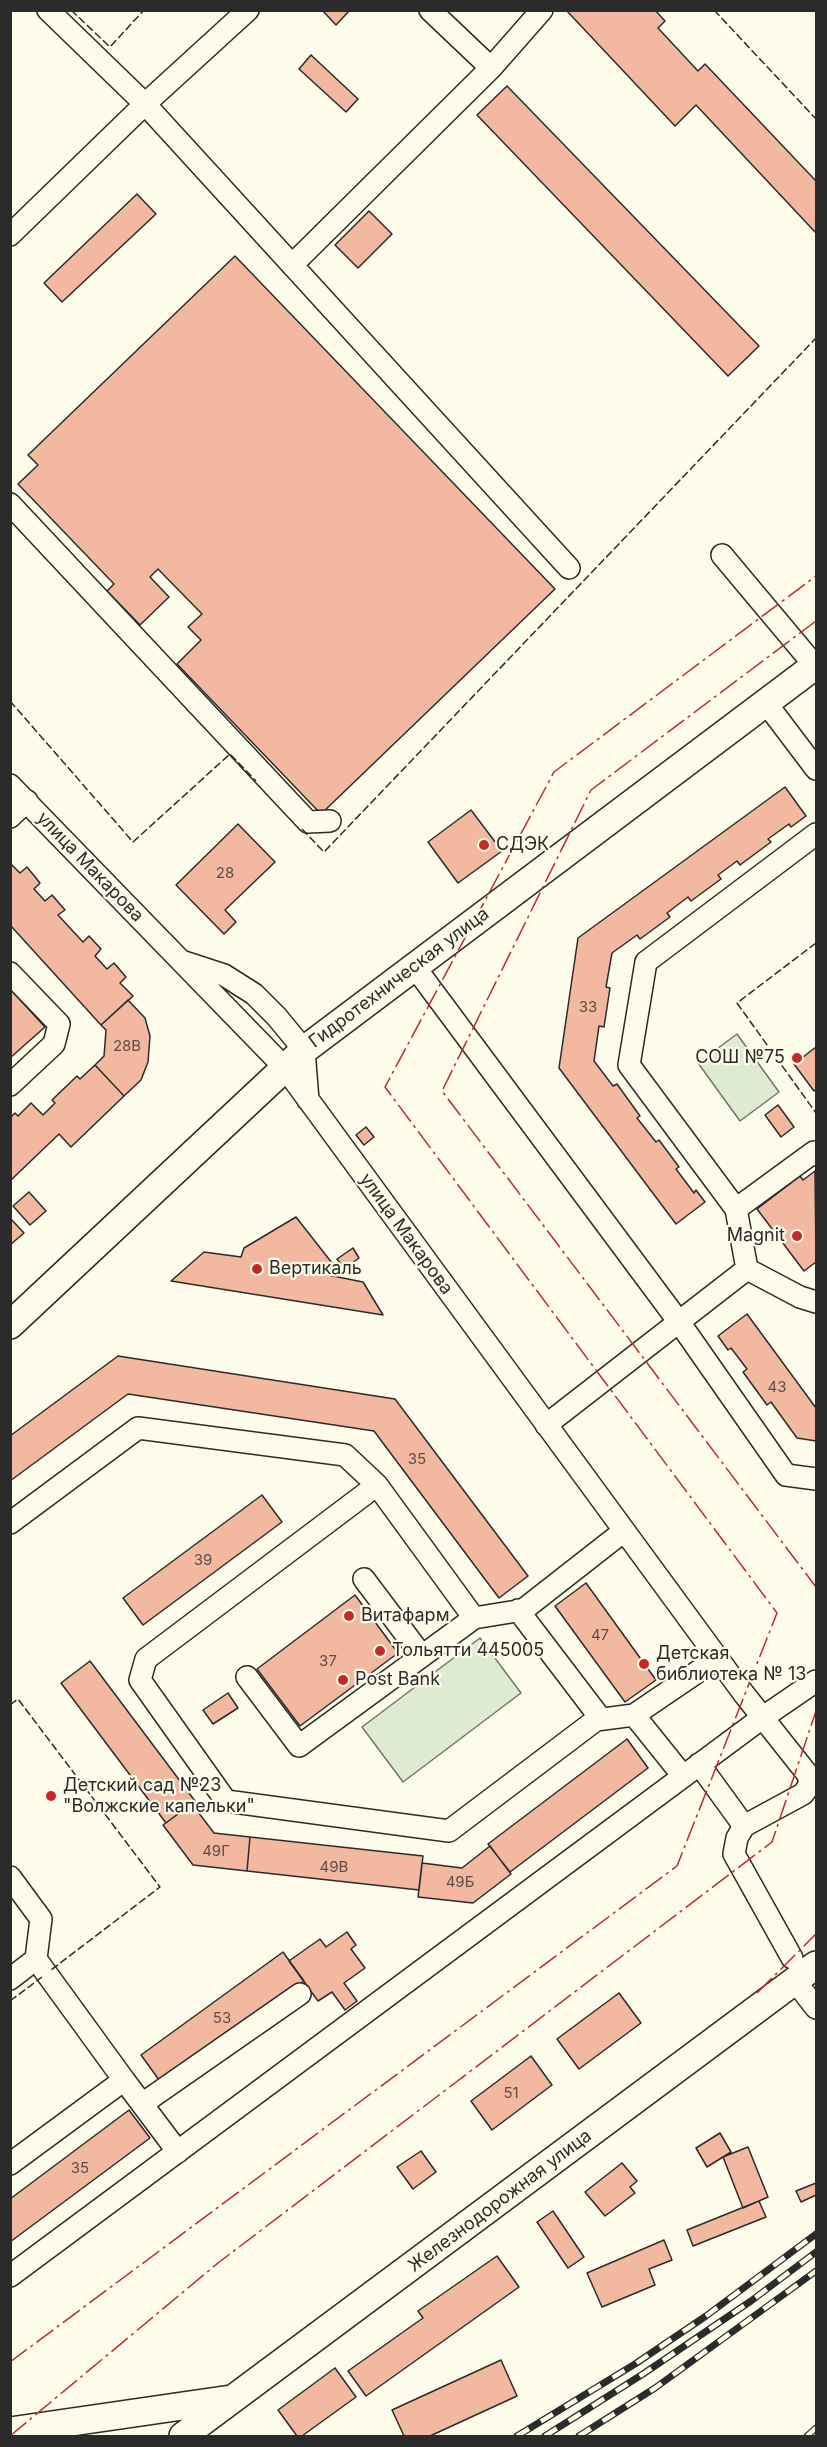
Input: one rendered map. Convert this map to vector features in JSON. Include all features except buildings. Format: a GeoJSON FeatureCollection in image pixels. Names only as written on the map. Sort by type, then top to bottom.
{"type":"FeatureCollection","features":[{"type":"Feature","properties":{"kind":"main road","name":"Гидротехническая улица"},"geometry":{"type":"LineString","coordinates":[[13,1317],[295,1059],[414,966],[816,666]]}},
{"type":"Feature","properties":{"kind":"main road","name":"Железнодорожная улица"},"geometry":{"type":"LineString","coordinates":[[183,2436],[235,2399],[801,1968]]}},
{"type":"Feature","properties":{"kind":"main road"},"geometry":{"type":"LineString","coordinates":[[10,2431],[235,2399]]}},
{"type":"Feature","properties":{"kind":"street"},"geometry":{"type":"LineString","coordinates":[[48,10],[145,104],[569,568]]}},
{"type":"Feature","properties":{"kind":"street"},"geometry":{"type":"LineString","coordinates":[[10,235],[145,104],[248,10]]}},
{"type":"Feature","properties":{"kind":"street"},"geometry":{"type":"LineString","coordinates":[[430,10],[491,68]]}},
{"type":"Feature","properties":{"kind":"street"},"geometry":{"type":"LineString","coordinates":[[292,265],[491,68],[542,10]]}},
{"type":"Feature","properties":{"kind":"street"},"geometry":{"type":"LineString","coordinates":[[10,504],[308,822],[330,821]]}},
{"type":"Feature","properties":{"kind":"street"},"geometry":{"type":"LineString","coordinates":[[722,555],[816,666]]}},
{"type":"Feature","properties":{"kind":"street"},"geometry":{"type":"LineString","coordinates":[[766,702],[816,770]]}},
{"type":"Feature","properties":{"kind":"street","name":"улица Макарова"},"geometry":{"type":"LineString","coordinates":[[10,785],[181,960],[295,1059],[308,1100],[762,1718],[809,1776],[809,1786],[802,1794],[744,1826]]}},
{"type":"Feature","properties":{"kind":"street"},"geometry":{"type":"LineString","coordinates":[[10,817],[27,801]]}},
{"type":"Feature","properties":{"kind":"street"},"geometry":{"type":"LineString","coordinates":[[747,1269],[736,1209],[629,1065],[646,962],[816,834]]}},
{"type":"Feature","properties":{"kind":"street"},"geometry":{"type":"LineString","coordinates":[[181,960],[224,975],[254,994],[295,1059]]}},
{"type":"Feature","properties":{"kind":"street"},"geometry":{"type":"LineString","coordinates":[[414,966],[679,1322],[786,1475],[816,1479]]}},
{"type":"Feature","properties":{"kind":"street"},"geometry":{"type":"LineString","coordinates":[[10,973],[59,1024],[54,1044],[10,1085]]}},
{"type":"Feature","properties":{"kind":"street"},"geometry":{"type":"LineString","coordinates":[[736,1209],[814,1152],[816,1155]]}},
{"type":"Feature","properties":{"kind":"street"},"geometry":{"type":"LineString","coordinates":[[546,1425],[747,1269]]}},
{"type":"Feature","properties":{"kind":"street"},"geometry":{"type":"LineString","coordinates":[[747,1269],[811,1294]]}},
{"type":"Feature","properties":{"kind":"street"},"geometry":{"type":"LineString","coordinates":[[10,1523],[138,1428],[345,1455],[377,1485],[474,1618]]}},
{"type":"Feature","properties":{"kind":"street"},"geometry":{"type":"LineString","coordinates":[[377,1485],[146,1659],[140,1680],[226,1801],[449,1831],[596,1719],[634,1715],[718,1658]]}},
{"type":"Feature","properties":{"kind":"street"},"geometry":{"type":"LineString","coordinates":[[247,1677],[299,1746],[474,1618],[522,1610],[624,1531]]}},
{"type":"Feature","properties":{"kind":"street"},"geometry":{"type":"LineString","coordinates":[[364,1579],[422,1656]]}},
{"type":"Feature","properties":{"kind":"street"},"geometry":{"type":"LineString","coordinates":[[518,1610],[601,1719]]}},
{"type":"Feature","properties":{"kind":"street"},"geometry":{"type":"LineString","coordinates":[[10,2276],[691,1770],[816,1681]]}},
{"type":"Feature","properties":{"kind":"street"},"geometry":{"type":"LineString","coordinates":[[634,1715],[744,1826],[737,1838],[734,1854],[801,1968],[816,2008]]}},
{"type":"Feature","properties":{"kind":"street"},"geometry":{"type":"LineString","coordinates":[[10,1877],[41,1919],[36,1959],[178,2152]]}},
{"type":"Feature","properties":{"kind":"street"},"geometry":{"type":"LineString","coordinates":[[10,1979],[36,1959]]}},
{"type":"Feature","properties":{"kind":"street"},"geometry":{"type":"LineString","coordinates":[[142,2103],[300,1994]]}},
{"type":"Feature","properties":{"kind":"street"},"geometry":{"type":"LineString","coordinates":[[10,2164],[124,2080]]}},
{"type":"Feature","properties":{"kind":"green space"},"geometry":{"type":"Polygon","coordinates":[[[737,1034],[779,1092],[740,1121],[698,1063],[737,1034]]]}},
{"type":"Feature","properties":{"kind":"green space"},"geometry":{"type":"Polygon","coordinates":[[[480,1638],[521,1693],[403,1782],[362,1727],[480,1638]]]}},
{"type":"Feature","properties":{"kind":"railway"},"geometry":{"type":"LineString","coordinates":[[517,2436],[635,2364],[706,2316],[816,2234]]}},
{"type":"Feature","properties":{"kind":"railway"},"geometry":{"type":"LineString","coordinates":[[545,2436],[643,2374],[751,2301],[816,2252]]}},
{"type":"Feature","properties":{"kind":"railway"},"geometry":{"type":"LineString","coordinates":[[579,2436],[655,2388],[816,2271]]}},
{"type":"Feature","properties":{"kind":"railway"},"geometry":{"type":"LineString","coordinates":[[807,2436],[816,2428]]}},
{"type":"Feature","properties":{"kind":"fence"},"geometry":{"type":"LineString","coordinates":[[71,10],[110,47],[144,10]]}},
{"type":"Feature","properties":{"kind":"fence"},"geometry":{"type":"LineString","coordinates":[[714,10],[816,119]]}},
{"type":"Feature","properties":{"kind":"fence"},"geometry":{"type":"LineString","coordinates":[[302,829],[324,852],[816,338]]}},
{"type":"Feature","properties":{"kind":"fence"},"geometry":{"type":"LineString","coordinates":[[10,701],[133,842],[230,754],[256,781]]}},
{"type":"Feature","properties":{"kind":"fence"},"geometry":{"type":"LineString","coordinates":[[816,943],[737,1003],[816,1113]]}},
{"type":"Feature","properties":{"kind":"fence"},"geometry":{"type":"LineString","coordinates":[[10,1705],[18,1699],[160,1887],[51,1970]]}},
{"type":"Feature","properties":{"kind":"fence"},"geometry":{"type":"LineString","coordinates":[[10,2001],[42,1977]]}},
{"type":"Feature","properties":{"kind":"power"},"geometry":{"type":"LineString","coordinates":[[10,2362],[677,1866],[777,1613],[385,1087],[554,772],[816,576]]}},
{"type":"Feature","properties":{"kind":"power"},"geometry":{"type":"LineString","coordinates":[[816,621],[591,790],[442,1091],[816,1587]]}},
{"type":"Feature","properties":{"kind":"power"},"geometry":{"type":"LineString","coordinates":[[10,2436],[218,2263],[772,1842],[816,1711]]}},
{"type":"Feature","properties":{"kind":"power"},"geometry":{"type":"LineString","coordinates":[[757,1993],[816,1934]]}},
{"type":"Feature","properties":{"kind":"place","name":"СДЭК"},"geometry":{"type":"Point","coordinates":[484,845]}},
{"type":"Feature","properties":{"kind":"place","name":"СОШ №75"},"geometry":{"type":"Point","coordinates":[797,1058]}},
{"type":"Feature","properties":{"kind":"place","name":"Magnit"},"geometry":{"type":"Point","coordinates":[797,1236]}},
{"type":"Feature","properties":{"kind":"place","name":"Вертикаль"},"geometry":{"type":"Point","coordinates":[257,1269]}},
{"type":"Feature","properties":{"kind":"place","name":"Витафарм"},"geometry":{"type":"Point","coordinates":[349,1616]}},
{"type":"Feature","properties":{"kind":"place","name":"Тольятти 445005"},"geometry":{"type":"Point","coordinates":[380,1651]}},
{"type":"Feature","properties":{"kind":"place","name":"Детская библиотека № 13"},"geometry":{"type":"Point","coordinates":[644,1664]}},
{"type":"Feature","properties":{"kind":"place","name":"Post Bank"},"geometry":{"type":"Point","coordinates":[343,1680]}},
{"type":"Feature","properties":{"kind":"place","name":"Детский сад №23 \"Волжские капельки\""},"geometry":{"type":"Point","coordinates":[51,1796]}}]}
